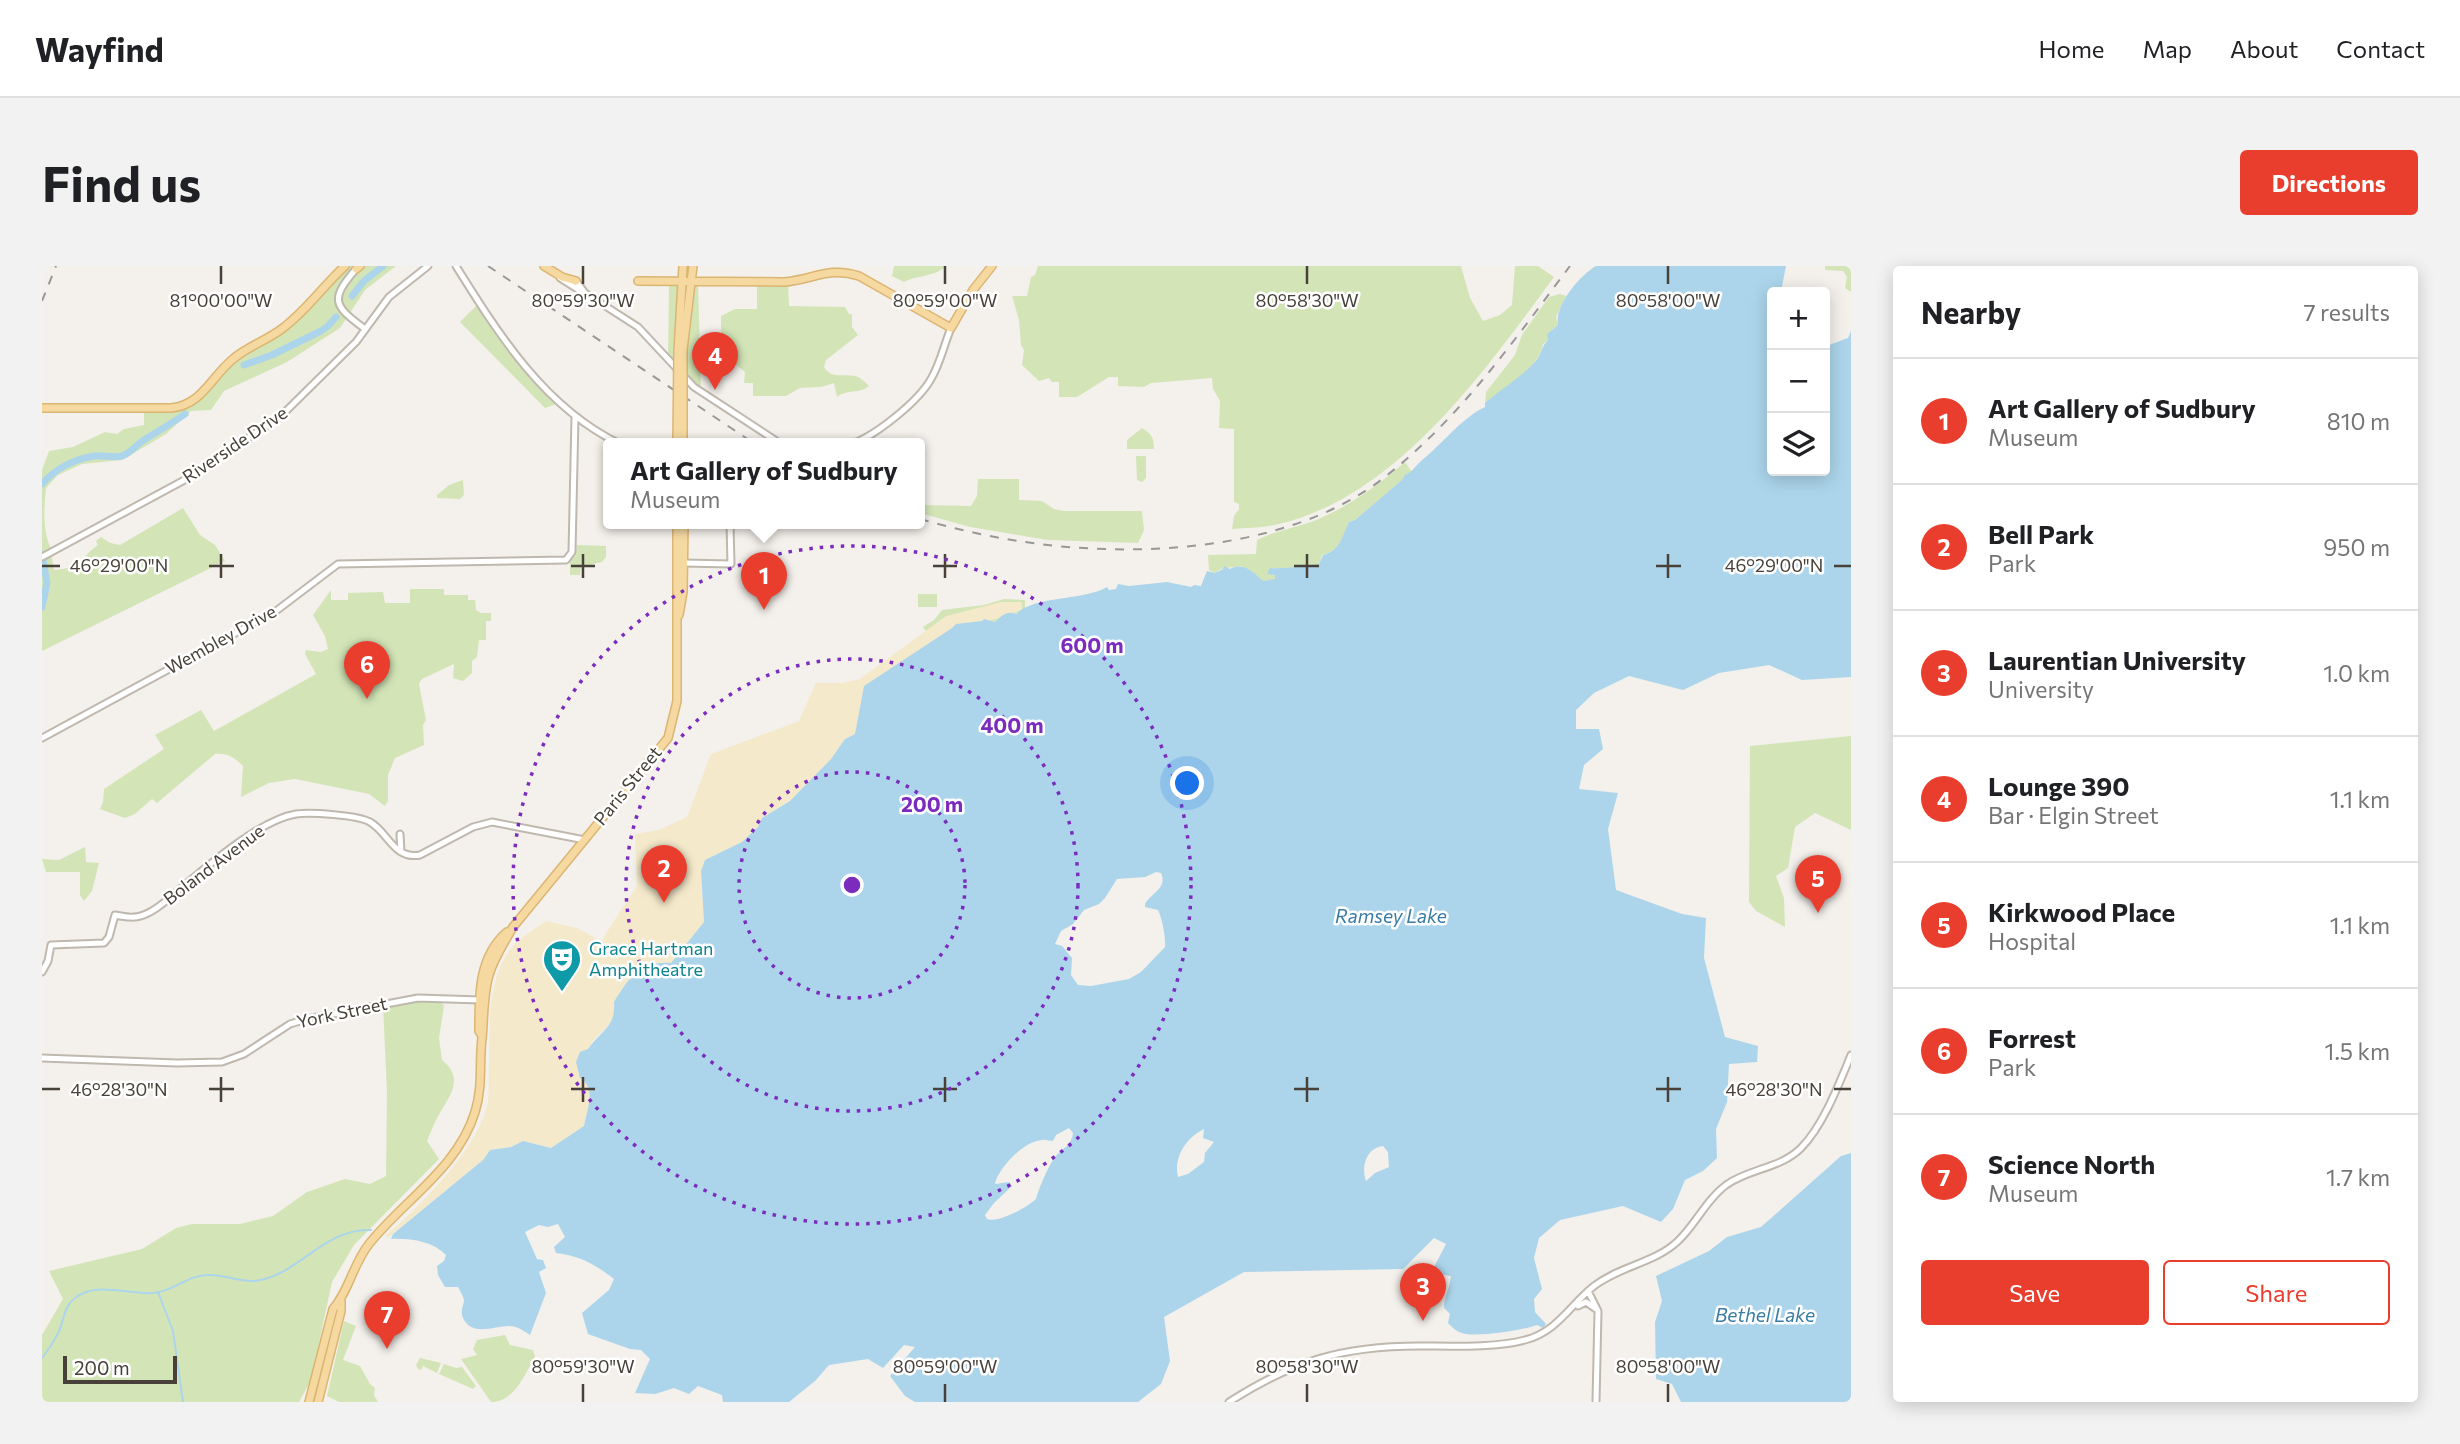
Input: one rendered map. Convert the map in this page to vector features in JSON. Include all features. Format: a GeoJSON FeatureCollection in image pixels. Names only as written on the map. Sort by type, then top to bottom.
{"type":"FeatureCollection","features":[{"type":"Feature","properties":{"kind":"main road"},"geometry":{"type":"LineString","coordinates":[[42,408],[171,408],[185,405],[198,398],[238,355],[294,319],[345,266]]}},
{"type":"Feature","properties":{"kind":"main road"},"geometry":{"type":"LineString","coordinates":[[544,266],[556,274],[576,281]]}},
{"type":"Feature","properties":{"kind":"main road"},"geometry":{"type":"LineString","coordinates":[[677,438],[684,266]]}},
{"type":"Feature","properties":{"kind":"main road"},"geometry":{"type":"LineString","coordinates":[[683,438],[681,350],[693,266]]}},
{"type":"Feature","properties":{"kind":"main road"},"geometry":{"type":"LineString","coordinates":[[638,281],[784,282],[832,271],[846,272],[859,276],[951,328],[973,290],[992,266]]}},
{"type":"Feature","properties":{"kind":"main road"},"geometry":{"type":"LineString","coordinates":[[938,321],[950,321],[962,312]]}},
{"type":"Feature","properties":{"kind":"main road","name":"Paris Street"},"geometry":{"type":"LineString","coordinates":[[333,1309],[341,1301],[367,1246],[434,1177],[469,1129],[479,1098],[482,976],[490,953],[668,738],[677,701],[678,619],[683,592],[677,529]]}},
{"type":"Feature","properties":{"kind":"main road","name":"Paris Street"},"geometry":{"type":"LineString","coordinates":[[680,563],[683,529]]}},
{"type":"Feature","properties":{"kind":"main road","name":"Paris Street"},"geometry":{"type":"LineString","coordinates":[[318,1402],[341,1311],[341,1301]]}},
{"type":"Feature","properties":{"kind":"main road"},"geometry":{"type":"LineString","coordinates":[[309,1402],[333,1309]]}},
{"type":"Feature","properties":{"kind":"main road"},"geometry":{"type":"LineString","coordinates":[[318,1402],[316,1394],[333,1309]]}},
{"type":"Feature","properties":{"kind":"street","name":"Riverside Drive"},"geometry":{"type":"LineString","coordinates":[[42,557],[190,477],[281,416],[356,342],[389,297],[428,266]]}},
{"type":"Feature","properties":{"kind":"street"},"geometry":{"type":"LineString","coordinates":[[456,266],[531,374],[575,417],[610,438]]}},
{"type":"Feature","properties":{"kind":"street"},"geometry":{"type":"LineString","coordinates":[[358,267],[340,289],[339,302],[346,315],[365,329]]}},
{"type":"Feature","properties":{"kind":"street"},"geometry":{"type":"LineString","coordinates":[[556,274],[572,288],[585,293],[638,327],[694,387],[772,438]]}},
{"type":"Feature","properties":{"kind":"street"},"geometry":{"type":"LineString","coordinates":[[576,281],[585,293]]}},
{"type":"Feature","properties":{"kind":"street"},"geometry":{"type":"LineString","coordinates":[[862,438],[912,401],[930,381],[951,328]]}},
{"type":"Feature","properties":{"kind":"street","name":"Wembley Drive"},"geometry":{"type":"LineString","coordinates":[[42,738],[276,611],[338,564],[382,561],[560,562],[569,558],[572,552],[575,417]]}},
{"type":"Feature","properties":{"kind":"street"},"geometry":{"type":"LineString","coordinates":[[680,563],[731,564],[730,529]]}},
{"type":"Feature","properties":{"kind":"street","name":"Boland Avenue"},"geometry":{"type":"LineString","coordinates":[[42,972],[48,961],[51,945],[104,943],[109,937],[115,915],[133,917],[151,912],[212,863],[259,830],[290,815],[319,813],[369,821],[401,852]]}},
{"type":"Feature","properties":{"kind":"street"},"geometry":{"type":"LineString","coordinates":[[400,834],[401,852],[411,857],[420,855],[472,827],[492,822],[585,840]]}},
{"type":"Feature","properties":{"kind":"street","name":"York Street"},"geometry":{"type":"LineString","coordinates":[[42,1058],[222,1062],[244,1054],[290,1024],[307,1019],[411,999],[482,1000]]}},
{"type":"Feature","properties":{"kind":"street"},"geometry":{"type":"LineString","coordinates":[[1229,1402],[1281,1371],[1328,1355],[1388,1348],[1516,1342],[1551,1329],[1588,1291],[1619,1271],[1672,1246],[1709,1201],[1729,1183],[1792,1157],[1815,1132],[1851,1055]]}},
{"type":"Feature","properties":{"kind":"street"},"geometry":{"type":"LineString","coordinates":[[1588,1291],[1598,1310],[1596,1402]]}},
{"type":"Feature","properties":{"kind":"street"},"geometry":{"type":"LineString","coordinates":[[1572,1308],[1586,1302],[1598,1310]]}},
{"type":"Feature","properties":{"kind":"green space"},"geometry":{"type":"Polygon","coordinates":[[[344,266],[396,266],[365,290],[340,328],[287,362],[224,391],[211,410],[191,411],[166,434],[122,460],[82,464],[58,475],[46,488],[45,528],[54,570],[76,565],[98,545],[96,541],[101,537],[120,545],[183,508],[200,535],[215,545],[225,561],[42,651],[42,470],[49,451],[73,447],[105,432],[117,434],[124,429],[144,425],[144,408],[185,405],[224,367],[276,332],[344,266]]]}},
{"type":"Feature","properties":{"kind":"green space"},"geometry":{"type":"Polygon","coordinates":[[[894,266],[946,266],[937,272],[904,282],[892,276],[894,266]]]}},
{"type":"Feature","properties":{"kind":"green space"},"geometry":{"type":"Polygon","coordinates":[[[1038,266],[1461,266],[1470,298],[1483,321],[1500,315],[1512,305],[1515,266],[1538,266],[1554,277],[1499,350],[1436,424],[1400,458],[1363,487],[1322,509],[1279,524],[1232,529],[1234,516],[1239,509],[1239,504],[1234,502],[1234,429],[1219,428],[1220,401],[1213,389],[1212,378],[1151,383],[1144,387],[1118,386],[1118,377],[1109,377],[1077,397],[1059,397],[1059,382],[1052,382],[1049,378],[1039,381],[1022,365],[1024,350],[1012,296],[1027,296],[1031,277],[1035,275],[1038,266]]]}},
{"type":"Feature","properties":{"kind":"green space"},"geometry":{"type":"Polygon","coordinates":[[[1825,266],[1851,266],[1851,292],[1845,288],[1847,277],[1843,271],[1825,270],[1825,266]]]}},
{"type":"Feature","properties":{"kind":"green space"},"geometry":{"type":"Polygon","coordinates":[[[788,281],[789,306],[845,307],[849,314],[852,314],[852,327],[858,335],[826,360],[824,367],[834,375],[857,377],[869,386],[837,397],[834,383],[800,388],[786,396],[753,396],[753,383],[744,383],[745,372],[735,364],[735,347],[721,346],[721,316],[735,309],[757,309],[757,282],[788,281]]]}},
{"type":"Feature","properties":{"kind":"green space"},"geometry":{"type":"Polygon","coordinates":[[[669,282],[681,282],[675,367],[668,360],[669,282]]]}},
{"type":"Feature","properties":{"kind":"green space"},"geometry":{"type":"Polygon","coordinates":[[[694,282],[698,282],[701,390],[686,376],[686,347],[694,282]]]}},
{"type":"Feature","properties":{"kind":"green space"},"geometry":{"type":"Polygon","coordinates":[[[1560,294],[1566,296],[1556,317],[1558,325],[1547,334],[1549,339],[1543,344],[1534,363],[1485,407],[1486,392],[1515,355],[1522,335],[1549,297],[1560,294]]]}},
{"type":"Feature","properties":{"kind":"green space"},"geometry":{"type":"Polygon","coordinates":[[[480,302],[522,362],[559,403],[545,408],[460,322],[480,302]]]}},
{"type":"Feature","properties":{"kind":"green space"},"geometry":{"type":"Polygon","coordinates":[[[1142,428],[1152,437],[1154,449],[1127,449],[1127,440],[1142,428]]]}},
{"type":"Feature","properties":{"kind":"green space"},"geometry":{"type":"Polygon","coordinates":[[[1136,456],[1146,456],[1146,478],[1142,482],[1137,480],[1136,456]]]}},
{"type":"Feature","properties":{"kind":"green space"},"geometry":{"type":"Polygon","coordinates":[[[1405,462],[1412,472],[1355,520],[1349,522],[1340,542],[1333,550],[1322,555],[1319,564],[1292,569],[1270,568],[1275,580],[1262,581],[1241,566],[1224,568],[1215,573],[1209,570],[1208,555],[1256,554],[1257,540],[1314,521],[1339,509],[1373,488],[1405,462]]]}},
{"type":"Feature","properties":{"kind":"green space"},"geometry":{"type":"Polygon","coordinates":[[[978,479],[1019,479],[1019,500],[1042,501],[1054,509],[1064,511],[1142,511],[1144,530],[1138,543],[1048,540],[970,527],[925,514],[925,505],[971,506],[977,496],[978,479]]]}},
{"type":"Feature","properties":{"kind":"green space"},"geometry":{"type":"Polygon","coordinates":[[[463,480],[464,495],[460,499],[437,498],[449,485],[463,480]]]}},
{"type":"Feature","properties":{"kind":"green space"},"geometry":{"type":"Polygon","coordinates":[[[577,545],[606,546],[606,557],[602,562],[581,567],[580,575],[570,575],[570,561],[576,555],[577,545]]]}},
{"type":"Feature","properties":{"kind":"green space"},"geometry":{"type":"Polygon","coordinates":[[[410,589],[444,589],[444,595],[468,595],[468,600],[475,600],[476,610],[491,613],[491,621],[486,621],[486,640],[479,640],[477,657],[472,661],[472,673],[463,681],[453,678],[454,664],[422,679],[419,684],[426,720],[423,725],[424,745],[395,758],[388,775],[388,801],[385,806],[369,794],[295,779],[269,783],[241,797],[243,766],[230,756],[215,754],[157,803],[152,799],[135,814],[125,818],[100,809],[104,789],[164,749],[155,735],[201,710],[214,731],[316,674],[305,654],[306,650],[321,652],[328,649],[325,636],[313,615],[331,590],[331,600],[348,600],[348,593],[383,592],[385,603],[410,603],[410,589]]]}},
{"type":"Feature","properties":{"kind":"green space"},"geometry":{"type":"Polygon","coordinates":[[[918,594],[937,594],[937,607],[918,607],[918,594]]]}},
{"type":"Feature","properties":{"kind":"green space"},"geometry":{"type":"Polygon","coordinates":[[[1004,599],[1025,600],[1025,608],[1015,614],[1002,616],[995,622],[988,620],[933,641],[923,627],[934,620],[942,610],[984,605],[1004,599]]]}},
{"type":"Feature","properties":{"kind":"green space"},"geometry":{"type":"Polygon","coordinates":[[[1851,736],[1851,830],[1815,813],[1795,827],[1788,868],[1776,876],[1784,898],[1785,927],[1756,911],[1749,902],[1750,746],[1851,736]]]}},
{"type":"Feature","properties":{"kind":"green space"},"geometry":{"type":"Polygon","coordinates":[[[85,847],[86,862],[99,863],[92,891],[84,901],[80,895],[80,872],[46,872],[42,859],[59,860],[85,847]]]}},
{"type":"Feature","properties":{"kind":"green space"},"geometry":{"type":"Polygon","coordinates":[[[438,998],[444,1006],[439,1038],[442,1060],[449,1067],[454,1082],[427,1141],[439,1159],[354,1245],[332,1282],[311,1380],[299,1402],[42,1402],[42,1335],[63,1299],[49,1271],[142,1249],[176,1228],[192,1224],[240,1224],[273,1216],[307,1192],[345,1179],[370,1184],[386,1176],[387,1093],[383,1004],[438,998]]]}},
{"type":"Feature","properties":{"kind":"green space"},"geometry":{"type":"Polygon","coordinates":[[[344,1321],[356,1326],[343,1360],[360,1366],[375,1388],[374,1395],[378,1402],[339,1402],[327,1396],[344,1321]]]}},
{"type":"Feature","properties":{"kind":"green space"},"geometry":{"type":"Polygon","coordinates":[[[505,1335],[510,1345],[533,1350],[535,1357],[512,1393],[499,1401],[491,1402],[461,1359],[477,1355],[473,1349],[477,1340],[505,1335]]]}},
{"type":"Feature","properties":{"kind":"green space"},"geometry":{"type":"Polygon","coordinates":[[[420,1358],[441,1363],[437,1373],[423,1366],[421,1370],[418,1369],[416,1365],[420,1358]]]}},
{"type":"Feature","properties":{"kind":"green space"},"geometry":{"type":"Polygon","coordinates":[[[444,1364],[462,1367],[476,1386],[473,1389],[439,1374],[444,1364]]]}},
{"type":"Feature","properties":{"kind":"sand"},"geometry":{"type":"Polygon","coordinates":[[[1001,602],[1022,602],[1022,610],[996,619],[961,625],[855,734],[845,739],[831,759],[790,801],[762,818],[758,827],[742,842],[705,860],[701,871],[704,922],[671,963],[651,964],[636,972],[614,1002],[614,1012],[609,1024],[588,1050],[583,1079],[589,1089],[590,1101],[584,1126],[551,1148],[523,1141],[511,1147],[490,1150],[483,1160],[389,1237],[385,1236],[445,1177],[471,1142],[480,1124],[488,1097],[491,1004],[498,974],[512,947],[546,921],[577,928],[601,941],[637,886],[635,834],[659,830],[687,817],[711,754],[799,721],[816,683],[842,683],[860,679],[946,616],[1001,602]]]}},
{"type":"Feature","properties":{"kind":"water","name":"Ramsey Lake"},"geometry":{"type":"Polygon","coordinates":[[[1596,266],[1786,266],[1782,287],[1767,287],[1767,476],[1830,476],[1830,345],[1848,338],[1851,331],[1851,677],[1802,680],[1769,665],[1719,673],[1683,690],[1629,676],[1594,693],[1576,710],[1576,729],[1599,729],[1603,749],[1584,765],[1579,789],[1618,793],[1608,829],[1616,890],[1682,914],[1706,918],[1704,958],[1725,1037],[1758,1046],[1757,1062],[1729,1064],[1727,1102],[1716,1129],[1717,1158],[1703,1171],[1685,1180],[1673,1209],[1661,1222],[1623,1206],[1560,1220],[1539,1238],[1534,1258],[1542,1289],[1534,1299],[1535,1312],[1546,1324],[1543,1328],[1537,1325],[1477,1335],[1455,1329],[1448,1323],[1450,1314],[1444,1308],[1451,1276],[1435,1277],[1433,1269],[1446,1244],[1434,1238],[1403,1269],[1244,1272],[1164,1317],[1170,1361],[1161,1384],[1138,1402],[915,1402],[905,1396],[890,1376],[915,1347],[904,1345],[883,1368],[868,1359],[829,1365],[815,1381],[789,1402],[723,1402],[722,1395],[698,1386],[689,1394],[674,1388],[655,1394],[635,1393],[650,1359],[641,1350],[630,1349],[588,1334],[582,1313],[609,1290],[614,1279],[586,1261],[556,1253],[554,1247],[565,1237],[558,1224],[548,1227],[539,1225],[525,1232],[537,1259],[543,1260],[546,1268],[539,1272],[546,1293],[530,1335],[512,1326],[478,1329],[467,1324],[462,1311],[464,1299],[458,1287],[445,1287],[438,1275],[437,1266],[444,1261],[446,1255],[434,1246],[420,1241],[391,1239],[393,1234],[483,1160],[490,1150],[511,1147],[523,1141],[551,1148],[584,1126],[590,1093],[580,1078],[576,1062],[580,1052],[588,1049],[607,1028],[613,1018],[614,1002],[631,978],[651,965],[671,963],[704,922],[701,871],[705,860],[742,842],[758,827],[762,818],[790,801],[831,759],[845,739],[855,734],[864,686],[956,624],[984,619],[995,622],[1007,613],[1016,614],[1035,604],[1107,587],[1109,590],[1116,589],[1118,584],[1129,586],[1167,582],[1191,587],[1201,586],[1207,571],[1215,573],[1224,566],[1230,569],[1243,567],[1263,581],[1275,579],[1275,575],[1267,574],[1270,568],[1319,564],[1323,555],[1337,546],[1349,522],[1355,520],[1402,480],[1461,424],[1485,407],[1485,403],[1534,363],[1548,340],[1547,334],[1558,325],[1560,309],[1576,284],[1596,266]],[[1156,872],[1145,877],[1117,879],[1099,904],[1084,910],[1073,924],[1061,931],[1055,944],[1062,946],[1072,958],[1071,975],[1078,985],[1091,986],[1129,979],[1141,972],[1165,947],[1158,910],[1145,907],[1161,887],[1163,878],[1161,873],[1156,872]],[[1069,1128],[1056,1135],[1053,1141],[1043,1140],[1027,1145],[1006,1163],[995,1184],[1009,1182],[1012,1186],[994,1203],[985,1215],[987,1219],[1005,1217],[1036,1199],[1050,1165],[1072,1138],[1073,1133],[1069,1128]],[[1204,1129],[1192,1137],[1183,1148],[1178,1162],[1178,1177],[1188,1174],[1204,1162],[1205,1153],[1214,1142],[1203,1138],[1204,1129]],[[1383,1146],[1372,1150],[1366,1159],[1366,1181],[1375,1173],[1389,1167],[1388,1152],[1383,1146]]]}},
{"type":"Feature","properties":{"kind":"water","name":"Bethel Lake"},"geometry":{"type":"Polygon","coordinates":[[[1851,1153],[1851,1402],[1681,1402],[1672,1384],[1656,1379],[1655,1322],[1662,1301],[1656,1276],[1709,1251],[1727,1237],[1761,1227],[1841,1156],[1851,1153]]]}},
{"type":"Feature","properties":{"kind":"waterway"},"geometry":{"type":"LineString","coordinates":[[352,296],[364,281],[383,266]]}},
{"type":"Feature","properties":{"kind":"waterway"},"geometry":{"type":"LineString","coordinates":[[244,365],[272,355],[321,331],[336,317]]}},
{"type":"Feature","properties":{"kind":"waterway"},"geometry":{"type":"LineString","coordinates":[[42,484],[59,469],[79,460],[94,456],[125,455],[185,414]]}},
{"type":"Feature","properties":{"kind":"waterway"},"geometry":{"type":"LineString","coordinates":[[42,554],[47,583],[42,607]]}},
{"type":"Feature","properties":{"kind":"waterway"},"geometry":{"type":"LineString","coordinates":[[42,1358],[57,1335],[69,1305],[84,1293],[103,1289],[160,1292],[193,1278],[208,1275],[247,1281],[261,1280],[289,1268],[340,1236],[371,1230]]}},
{"type":"Feature","properties":{"kind":"waterway"},"geometry":{"type":"LineString","coordinates":[[158,1292],[173,1331],[183,1402]]}},
{"type":"Feature","properties":{"kind":"railway"},"geometry":{"type":"LineString","coordinates":[[42,301],[56,266]]}},
{"type":"Feature","properties":{"kind":"railway"},"geometry":{"type":"LineString","coordinates":[[488,266],[746,438]]}},
{"type":"Feature","properties":{"kind":"railway"},"geometry":{"type":"LineString","coordinates":[[925,520],[1018,541],[1109,549],[1158,549],[1207,544],[1254,536],[1300,522],[1343,504],[1381,480],[1409,457],[1483,380],[1570,266]]}},
{"type":"Feature","properties":{"kind":"place","name":"Lounge 390"},"geometry":{"type":"Point","coordinates":[715,390]}},
{"type":"Feature","properties":{"kind":"place","name":"Art Gallery of Sudbury"},"geometry":{"type":"Point","coordinates":[764,610]}},
{"type":"Feature","properties":{"kind":"place","name":"Forrest"},"geometry":{"type":"Point","coordinates":[367,699]}},
{"type":"Feature","properties":{"kind":"place","name":"Bell Park"},"geometry":{"type":"Point","coordinates":[664,903]}},
{"type":"Feature","properties":{"kind":"place","name":"Kirkwood Place"},"geometry":{"type":"Point","coordinates":[1818,913]}},
{"type":"Feature","properties":{"kind":"place","name":"Grace Hartman Amphitheatre"},"geometry":{"type":"Point","coordinates":[562,993]}},
{"type":"Feature","properties":{"kind":"place","name":"Laurentian University"},"geometry":{"type":"Point","coordinates":[1423,1321]}},
{"type":"Feature","properties":{"kind":"place","name":"Science North"},"geometry":{"type":"Point","coordinates":[387,1349]}}]}
